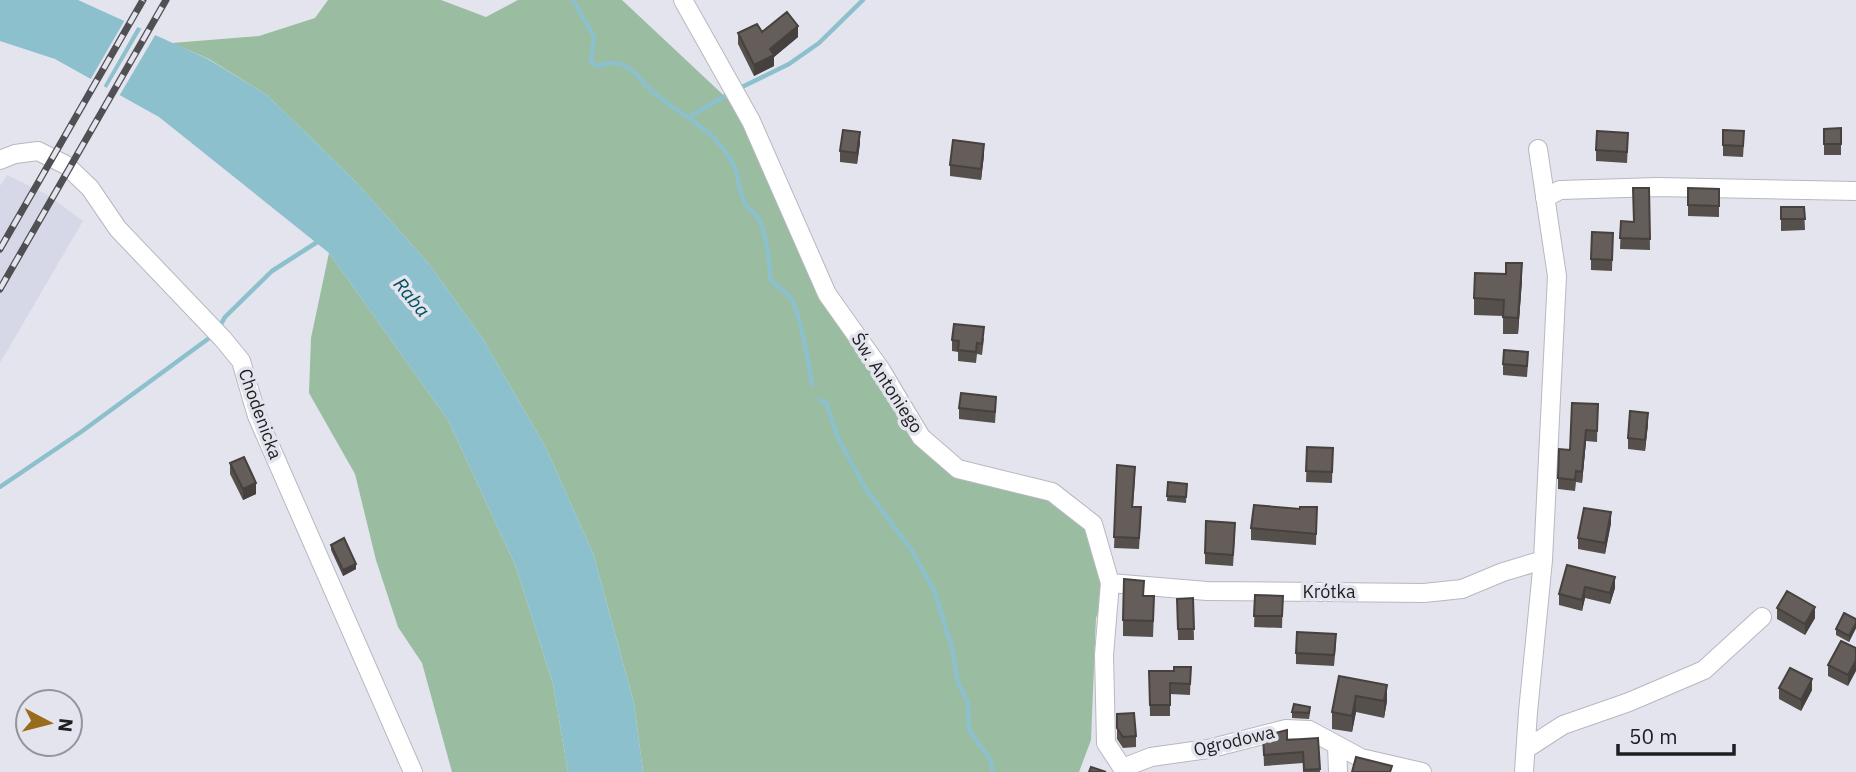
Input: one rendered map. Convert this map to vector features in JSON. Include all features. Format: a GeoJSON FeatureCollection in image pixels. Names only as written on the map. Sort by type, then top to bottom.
{"type":"FeatureCollection","features":[{"type":"Feature","properties":{"kind":"street","name":"Św. Antoniego"},"geometry":{"type":"LineString","coordinates":[[683,0],[751,121],[827,294],[881,370],[921,437],[958,470],[1052,492],[1093,524],[1110,583],[1104,655],[1106,743],[1124,770]]}},
{"type":"Feature","properties":{"kind":"street"},"geometry":{"type":"LineString","coordinates":[[1524,772],[1543,560],[1557,276],[1538,149]]}},
{"type":"Feature","properties":{"kind":"street","name":"Chodenicka"},"geometry":{"type":"LineString","coordinates":[[0,160],[15,154],[38,151],[66,165],[90,188],[118,229],[241,361],[257,416],[413,772]]}},
{"type":"Feature","properties":{"kind":"street"},"geometry":{"type":"LineString","coordinates":[[1545,198],[1560,190],[1657,187],[1856,191]]}},
{"type":"Feature","properties":{"kind":"street","name":"Krótka"},"geometry":{"type":"LineString","coordinates":[[1110,583],[1207,592],[1424,593],[1462,589],[1503,572],[1543,560]]}},
{"type":"Feature","properties":{"kind":"street"},"geometry":{"type":"LineString","coordinates":[[1526,749],[1563,725],[1629,702],[1704,670],[1762,617]]}},
{"type":"Feature","properties":{"kind":"street","name":"Ogrodowa"},"geometry":{"type":"LineString","coordinates":[[1124,770],[1151,757],[1209,749],[1286,729],[1309,730],[1361,758],[1422,772]]}},
{"type":"Feature","properties":{"kind":"street"},"geometry":{"type":"LineString","coordinates":[[1337,745],[1338,772]]}},
{"type":"Feature","properties":{"kind":"shaded area"},"geometry":{"type":"Polygon","coordinates":[[[7,175],[46,194],[83,221],[0,363],[0,186],[7,175]]]}},
{"type":"Feature","properties":{"kind":"green space"},"geometry":{"type":"Polygon","coordinates":[[[328,0],[441,0],[486,17],[518,0],[622,0],[751,121],[827,294],[921,437],[958,469],[1052,492],[1093,524],[1110,583],[1096,618],[1091,740],[1079,772],[643,772],[634,703],[593,553],[545,446],[483,339],[429,264],[356,182],[267,95],[209,59],[172,43],[259,36],[315,18],[328,0]]]}},
{"type":"Feature","properties":{"kind":"green space"},"geometry":{"type":"Polygon","coordinates":[[[329,253],[448,420],[516,567],[553,684],[568,772],[452,772],[422,663],[398,627],[376,560],[355,474],[309,393],[311,338],[329,253]]]}},
{"type":"Feature","properties":{"kind":"water","name":"Raba"},"geometry":{"type":"Polygon","coordinates":[[[0,0],[78,0],[208,59],[267,95],[356,182],[429,264],[483,339],[545,446],[593,553],[634,703],[643,772],[568,772],[553,684],[516,567],[448,420],[329,253],[159,117],[55,59],[0,41],[0,0]]]}},
{"type":"Feature","properties":{"kind":"pier"},"geometry":{"type":"Polygon","coordinates":[[[126,18],[139,24],[102,89],[89,82],[126,18]]]}},
{"type":"Feature","properties":{"kind":"pier"},"geometry":{"type":"Polygon","coordinates":[[[143,26],[157,32],[118,98],[105,91],[143,26]]]}},
{"type":"Feature","properties":{"kind":"building"},"geometry":{"type":"Polygon","coordinates":[[[787,12],[798,26],[770,49],[774,55],[754,65],[738,33],[757,24],[762,32],[787,12]]]}},
{"type":"Feature","properties":{"kind":"building"},"geometry":{"type":"Polygon","coordinates":[[[1841,128],[1841,144],[1824,144],[1824,129],[1841,128]]]}},
{"type":"Feature","properties":{"kind":"building"},"geometry":{"type":"Polygon","coordinates":[[[843,130],[860,132],[857,153],[840,151],[843,130]]]}},
{"type":"Feature","properties":{"kind":"building"},"geometry":{"type":"Polygon","coordinates":[[[1723,130],[1744,131],[1743,146],[1723,145],[1723,130]]]}},
{"type":"Feature","properties":{"kind":"building"},"geometry":{"type":"Polygon","coordinates":[[[1597,131],[1628,133],[1627,152],[1596,150],[1597,131]]]}},
{"type":"Feature","properties":{"kind":"building"},"geometry":{"type":"Polygon","coordinates":[[[953,140],[984,144],[981,169],[950,165],[953,140]]]}},
{"type":"Feature","properties":{"kind":"building"},"geometry":{"type":"Polygon","coordinates":[[[1633,188],[1649,188],[1650,239],[1620,238],[1621,221],[1634,222],[1633,188]]]}},
{"type":"Feature","properties":{"kind":"building"},"geometry":{"type":"Polygon","coordinates":[[[1688,188],[1719,189],[1719,206],[1688,205],[1688,188]]]}},
{"type":"Feature","properties":{"kind":"building"},"geometry":{"type":"Polygon","coordinates":[[[1781,207],[1804,207],[1805,219],[1781,219],[1781,207]]]}},
{"type":"Feature","properties":{"kind":"building"},"geometry":{"type":"Polygon","coordinates":[[[1592,232],[1613,233],[1612,260],[1591,259],[1592,232]]]}},
{"type":"Feature","properties":{"kind":"building"},"geometry":{"type":"Polygon","coordinates":[[[1506,263],[1522,263],[1518,318],[1503,317],[1504,300],[1474,298],[1475,273],[1506,274],[1506,263]]]}},
{"type":"Feature","properties":{"kind":"building"},"geometry":{"type":"Polygon","coordinates":[[[954,324],[984,327],[982,344],[977,343],[976,352],[958,350],[959,341],[952,340],[954,324]]]}},
{"type":"Feature","properties":{"kind":"building"},"geometry":{"type":"Polygon","coordinates":[[[1504,350],[1528,352],[1527,366],[1503,364],[1504,350]]]}},
{"type":"Feature","properties":{"kind":"building"},"geometry":{"type":"Polygon","coordinates":[[[961,393],[996,397],[995,412],[959,408],[961,393]]]}},
{"type":"Feature","properties":{"kind":"building"},"geometry":{"type":"Polygon","coordinates":[[[1572,403],[1598,404],[1597,431],[1586,430],[1582,472],[1576,471],[1575,480],[1558,478],[1559,449],[1570,450],[1572,403]]]}},
{"type":"Feature","properties":{"kind":"building"},"geometry":{"type":"Polygon","coordinates":[[[1630,411],[1648,413],[1645,440],[1628,438],[1630,411]]]}},
{"type":"Feature","properties":{"kind":"building"},"geometry":{"type":"Polygon","coordinates":[[[1307,447],[1333,448],[1332,472],[1306,471],[1307,447]]]}},
{"type":"Feature","properties":{"kind":"building"},"geometry":{"type":"Polygon","coordinates":[[[244,457],[256,483],[243,489],[230,463],[244,457]]]}},
{"type":"Feature","properties":{"kind":"building"},"geometry":{"type":"Polygon","coordinates":[[[1117,465],[1135,467],[1132,507],[1141,507],[1139,538],[1114,537],[1117,465]]]}},
{"type":"Feature","properties":{"kind":"building"},"geometry":{"type":"Polygon","coordinates":[[[1168,482],[1187,484],[1186,497],[1167,496],[1168,482]]]}},
{"type":"Feature","properties":{"kind":"building"},"geometry":{"type":"Polygon","coordinates":[[[1254,505],[1300,509],[1317,507],[1316,534],[1251,528],[1254,505]]]}},
{"type":"Feature","properties":{"kind":"building"},"geometry":{"type":"Polygon","coordinates":[[[1584,508],[1611,512],[1605,543],[1578,538],[1584,508]]]}},
{"type":"Feature","properties":{"kind":"building"},"geometry":{"type":"Polygon","coordinates":[[[1206,521],[1235,523],[1233,555],[1205,553],[1206,521]]]}},
{"type":"Feature","properties":{"kind":"building"},"geometry":{"type":"Polygon","coordinates":[[[344,538],[356,564],[343,570],[331,545],[344,538]]]}},
{"type":"Feature","properties":{"kind":"building"},"geometry":{"type":"Polygon","coordinates":[[[1567,565],[1615,577],[1610,593],[1585,587],[1582,600],[1559,594],[1567,565]]]}},
{"type":"Feature","properties":{"kind":"building"},"geometry":{"type":"Polygon","coordinates":[[[1124,579],[1144,581],[1143,596],[1154,596],[1153,621],[1123,620],[1124,579]]]}},
{"type":"Feature","properties":{"kind":"building"},"geometry":{"type":"Polygon","coordinates":[[[1787,591],[1815,607],[1805,624],[1777,608],[1787,591]]]}},
{"type":"Feature","properties":{"kind":"building"},"geometry":{"type":"Polygon","coordinates":[[[1255,595],[1283,596],[1282,616],[1254,616],[1255,595]]]}},
{"type":"Feature","properties":{"kind":"building"},"geometry":{"type":"Polygon","coordinates":[[[1193,598],[1194,629],[1178,629],[1177,599],[1193,598]]]}},
{"type":"Feature","properties":{"kind":"building"},"geometry":{"type":"Polygon","coordinates":[[[1844,613],[1856,619],[1849,636],[1836,629],[1844,613]]]}},
{"type":"Feature","properties":{"kind":"building"},"geometry":{"type":"Polygon","coordinates":[[[1297,632],[1336,634],[1334,655],[1296,653],[1297,632]]]}},
{"type":"Feature","properties":{"kind":"building"},"geometry":{"type":"Polygon","coordinates":[[[1841,641],[1856,648],[1856,660],[1848,675],[1828,665],[1841,641]]]}},
{"type":"Feature","properties":{"kind":"building"},"geometry":{"type":"Polygon","coordinates":[[[1174,667],[1191,667],[1190,684],[1170,683],[1170,705],[1150,705],[1149,671],[1174,671],[1174,667]]]}},
{"type":"Feature","properties":{"kind":"building"},"geometry":{"type":"Polygon","coordinates":[[[1790,668],[1812,679],[1801,700],[1779,688],[1790,668]]]}},
{"type":"Feature","properties":{"kind":"building"},"geometry":{"type":"Polygon","coordinates":[[[1339,676],[1387,685],[1384,701],[1356,696],[1352,716],[1332,712],[1339,676]]]}},
{"type":"Feature","properties":{"kind":"building"},"geometry":{"type":"Polygon","coordinates":[[[1294,704],[1310,707],[1309,713],[1292,712],[1294,704]]]}},
{"type":"Feature","properties":{"kind":"building"},"geometry":{"type":"Polygon","coordinates":[[[1134,713],[1136,736],[1123,737],[1117,728],[1117,714],[1134,713]]]}},
{"type":"Feature","properties":{"kind":"building"},"geometry":{"type":"Polygon","coordinates":[[[1287,730],[1287,740],[1318,738],[1320,769],[1304,770],[1303,752],[1264,755],[1263,736],[1287,730]]]}},
{"type":"Feature","properties":{"kind":"building"},"geometry":{"type":"Polygon","coordinates":[[[1356,757],[1392,766],[1390,772],[1352,772],[1356,757]]]}},
{"type":"Feature","properties":{"kind":"building"},"geometry":{"type":"Polygon","coordinates":[[[1091,767],[1106,772],[1089,772],[1091,767]]]}},
{"type":"Feature","properties":{"kind":"waterway"},"geometry":{"type":"LineString","coordinates":[[573,0],[594,37],[591,62],[597,66],[616,63],[630,69],[654,93],[698,124],[726,152],[735,169],[743,201],[757,216],[763,230],[770,279],[790,297],[798,314],[812,384]]}},
{"type":"Feature","properties":{"kind":"waterway"},"geometry":{"type":"LineString","coordinates":[[740,88],[789,64],[819,43],[863,0]]}},
{"type":"Feature","properties":{"kind":"waterway"},"geometry":{"type":"LineString","coordinates":[[689,117],[727,95]]}},
{"type":"Feature","properties":{"kind":"waterway"},"geometry":{"type":"LineString","coordinates":[[220,326],[225,317],[272,271],[322,239]]}},
{"type":"Feature","properties":{"kind":"waterway"},"geometry":{"type":"LineString","coordinates":[[0,487],[81,432],[212,336]]}},
{"type":"Feature","properties":{"kind":"waterway"},"geometry":{"type":"LineString","coordinates":[[820,400],[826,403],[838,438],[865,488],[911,549],[934,590],[952,648],[958,683],[968,703],[969,730],[990,759],[993,772]]}},
{"type":"Feature","properties":{"kind":"railway"},"geometry":{"type":"LineString","coordinates":[[0,249],[143,0]]}},
{"type":"Feature","properties":{"kind":"railway"},"geometry":{"type":"LineString","coordinates":[[0,289],[166,0]]}}]}
